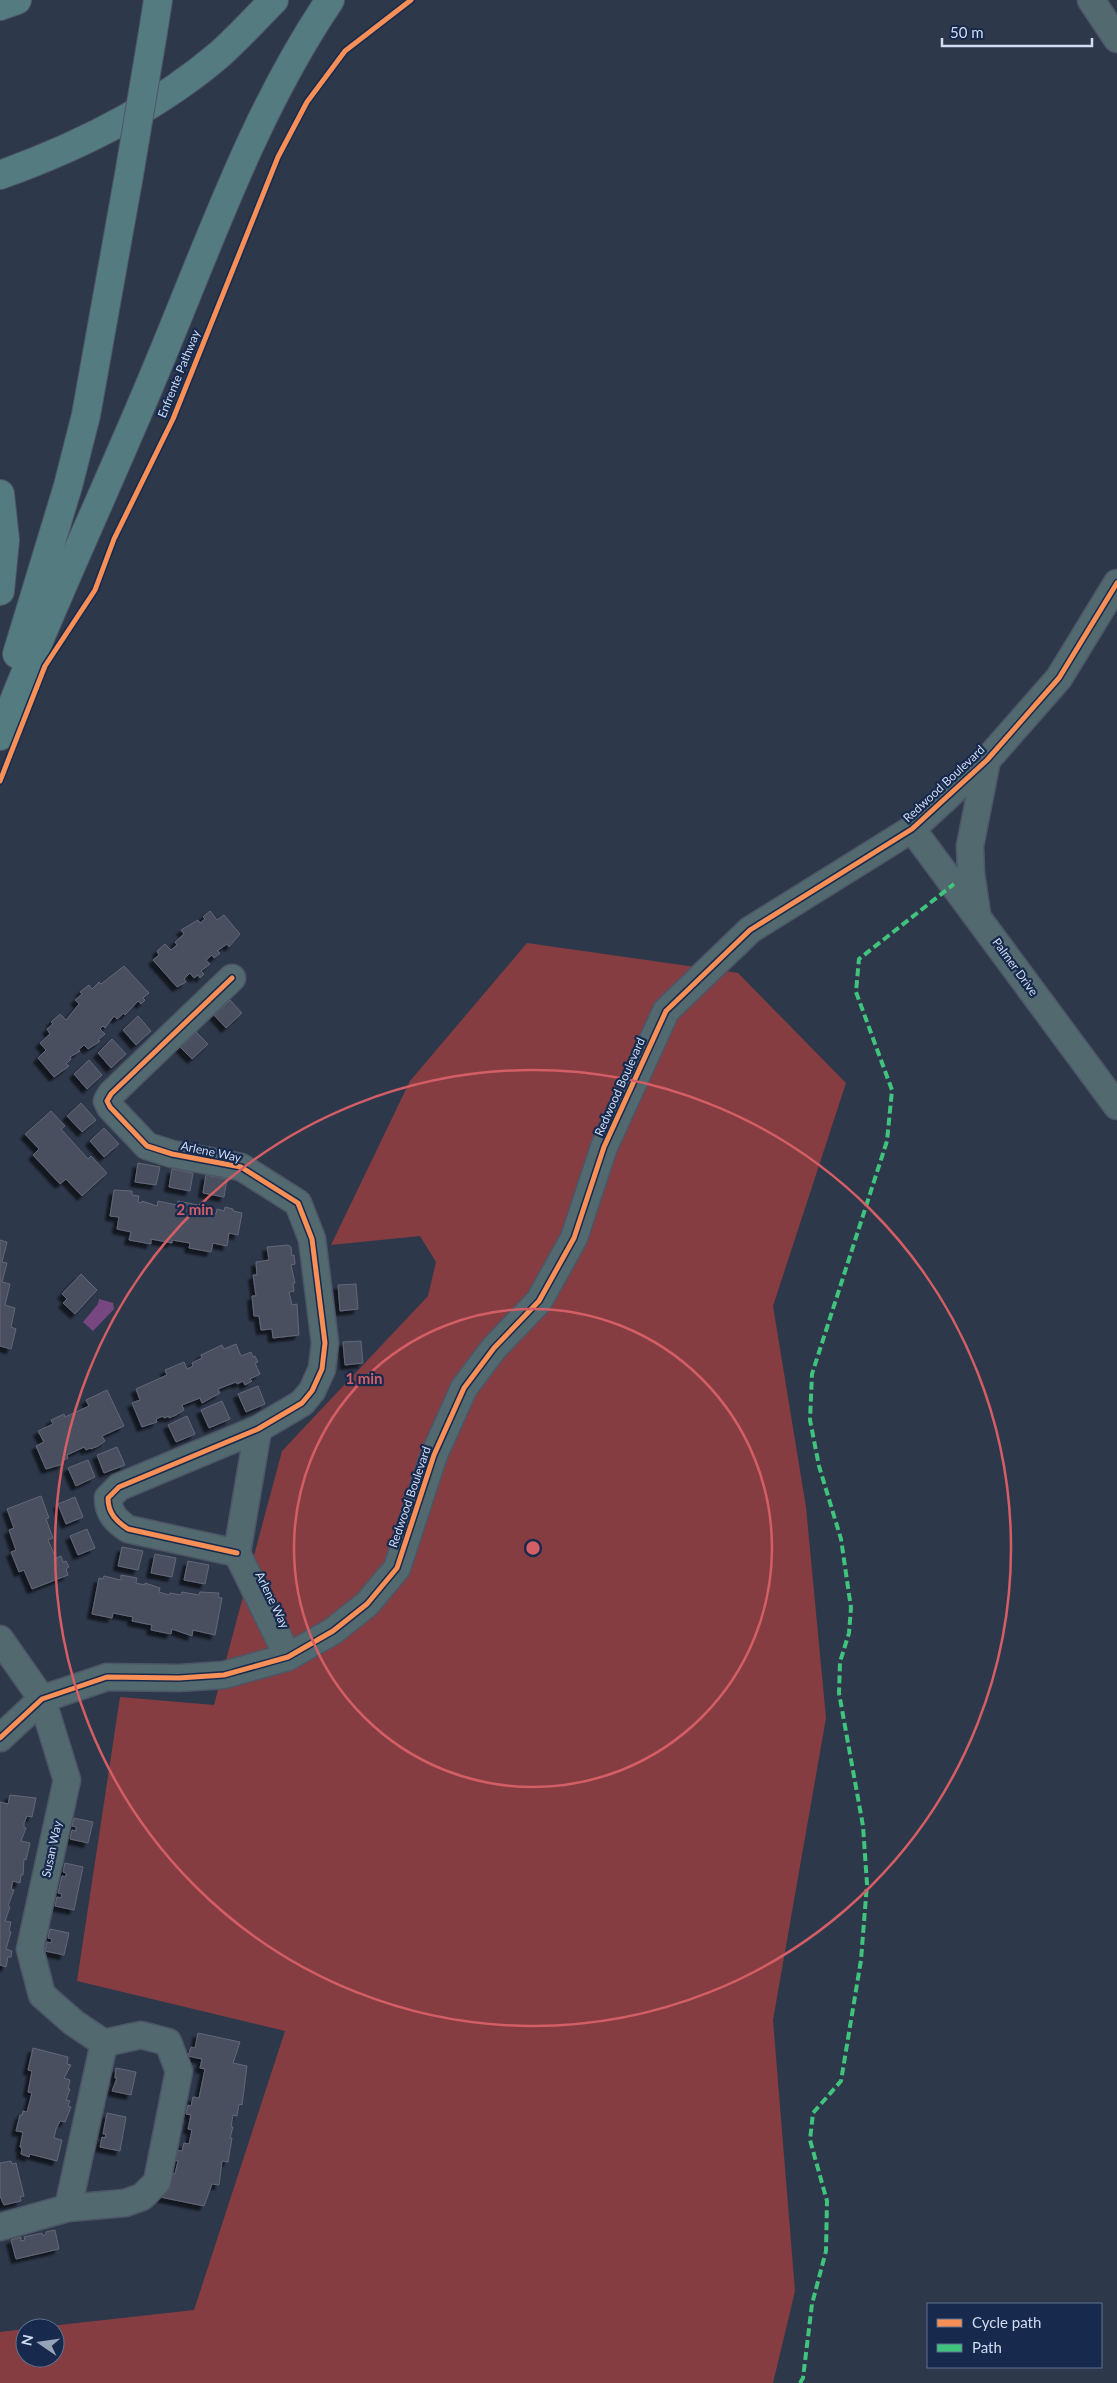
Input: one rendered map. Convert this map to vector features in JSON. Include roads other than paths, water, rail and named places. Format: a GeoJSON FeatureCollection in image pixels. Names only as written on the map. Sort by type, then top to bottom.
{"type":"FeatureCollection","features":[{"type":"Feature","properties":{"kind":"highway"},"geometry":{"type":"LineString","coordinates":[[0,6],[17,0]]}},
{"type":"Feature","properties":{"kind":"highway"},"geometry":{"type":"LineString","coordinates":[[0,711],[78,451],[94,375],[158,0]]}},
{"type":"Feature","properties":{"kind":"highway"},"geometry":{"type":"LineString","coordinates":[[0,175],[72,146],[153,101],[219,54],[274,0]]}},
{"type":"Feature","properties":{"kind":"highway"},"geometry":{"type":"LineString","coordinates":[[0,736],[33,654],[143,402],[248,146],[287,69],[330,0]]}},
{"type":"Feature","properties":{"kind":"highway"},"geometry":{"type":"LineString","coordinates":[[0,494],[5,540],[0,591]]}},
{"type":"Feature","properties":{"kind":"street"},"geometry":{"type":"LineString","coordinates":[[1091,0],[1117,39]]}},
{"type":"Feature","properties":{"kind":"street","name":"Redwood Boulevard"},"geometry":{"type":"LineString","coordinates":[[0,1738],[42,1699],[107,1677],[179,1678],[224,1676],[288,1657],[333,1631],[367,1604],[397,1568],[434,1455],[464,1388],[494,1348],[539,1301],[574,1238],[604,1148],[666,1011],[750,930],[912,829],[987,760],[1059,678],[1117,583]]}},
{"type":"Feature","properties":{"kind":"street"},"geometry":{"type":"LineString","coordinates":[[977,917],[971,873],[970,846],[987,760]]}},
{"type":"Feature","properties":{"kind":"street","name":"Palmer Drive"},"geometry":{"type":"LineString","coordinates":[[912,829],[1117,1106]]}},
{"type":"Feature","properties":{"kind":"street","name":"Arlene Way"},"geometry":{"type":"LineString","coordinates":[[232,978],[111,1094],[107,1101],[110,1107],[147,1146],[172,1154],[242,1167],[298,1203],[312,1239],[325,1343],[322,1369],[312,1391],[302,1403],[258,1429],[119,1488],[108,1498],[110,1511],[117,1522],[128,1529],[237,1553],[288,1657]]}},
{"type":"Feature","properties":{"kind":"street"},"geometry":{"type":"LineString","coordinates":[[237,1553],[258,1429]]}},
{"type":"Feature","properties":{"kind":"street","name":"Susan Way"},"geometry":{"type":"LineString","coordinates":[[0,1638],[42,1699],[67,1780],[30,1949],[42,1995],[74,2023],[104,2043]]}},
{"type":"Feature","properties":{"kind":"street"},"geometry":{"type":"LineString","coordinates":[[0,2227],[68,2208],[124,2203],[142,2197],[156,2182],[180,2071],[168,2042],[140,2035],[104,2043],[68,2208]]}}]}
